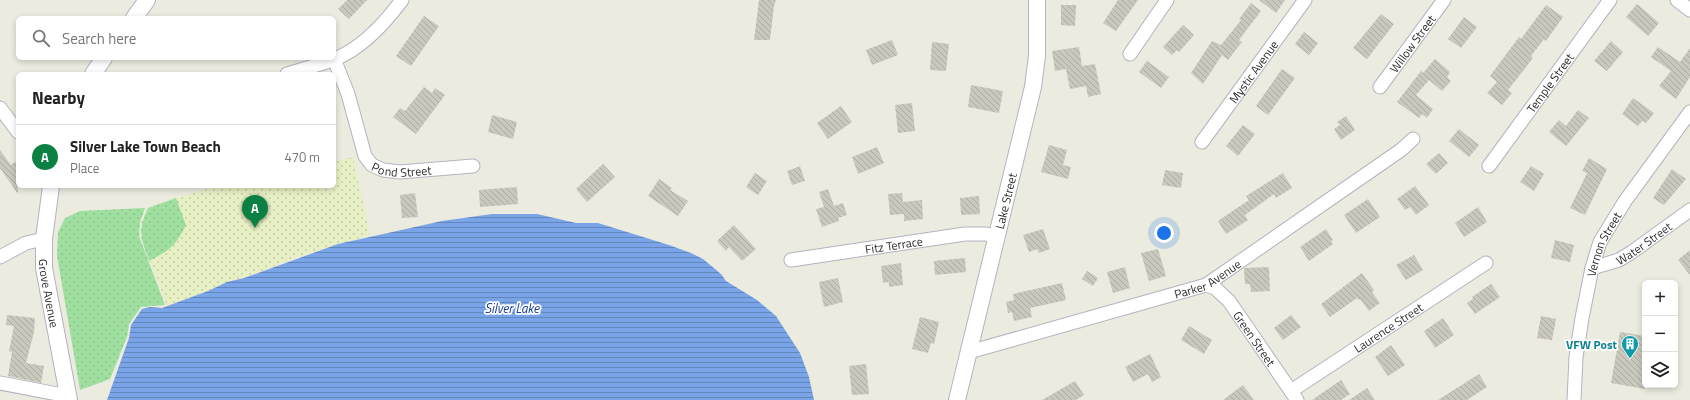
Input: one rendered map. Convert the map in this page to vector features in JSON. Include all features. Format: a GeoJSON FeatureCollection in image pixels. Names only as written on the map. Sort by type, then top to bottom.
{"type":"FeatureCollection","features":[{"type":"Feature","properties":{"kind":"street"},"geometry":{"type":"LineString","coordinates":[[135,16],[146,0]]}},
{"type":"Feature","properties":{"kind":"street"},"geometry":{"type":"LineString","coordinates":[[336,58],[361,43],[390,16],[402,0]]}},
{"type":"Feature","properties":{"kind":"street","name":"Lake Street"},"geometry":{"type":"LineString","coordinates":[[957,400],[1033,87],[1037,56],[1036,0]]}},
{"type":"Feature","properties":{"kind":"street"},"geometry":{"type":"LineString","coordinates":[[1130,54],[1167,0]]}},
{"type":"Feature","properties":{"kind":"street","name":"Mystic Avenue"},"geometry":{"type":"LineString","coordinates":[[1202,142],[1305,0]]}},
{"type":"Feature","properties":{"kind":"street","name":"Willow Street"},"geometry":{"type":"LineString","coordinates":[[1380,86],[1444,0]]}},
{"type":"Feature","properties":{"kind":"street","name":"Temple Street"},"geometry":{"type":"LineString","coordinates":[[1488,166],[1610,0]]}},
{"type":"Feature","properties":{"kind":"street"},"geometry":{"type":"LineString","coordinates":[[1677,0],[1690,10]]}},
{"type":"Feature","properties":{"kind":"street"},"geometry":{"type":"LineString","coordinates":[[94,72],[103,60]]}},
{"type":"Feature","properties":{"kind":"street"},"geometry":{"type":"LineString","coordinates":[[293,72],[331,60]]}},
{"type":"Feature","properties":{"kind":"street","name":"Pond Street"},"geometry":{"type":"LineString","coordinates":[[334,60],[348,94],[365,156],[372,165],[383,170],[400,172],[473,166]]}},
{"type":"Feature","properties":{"kind":"street"},"geometry":{"type":"LineString","coordinates":[[0,108],[16,129]]}},
{"type":"Feature","properties":{"kind":"street","name":"Vernon Street"},"geometry":{"type":"LineString","coordinates":[[1574,400],[1579,337],[1592,268],[1600,242],[1614,216],[1690,112]]}},
{"type":"Feature","properties":{"kind":"street","name":"Parker Avenue"},"geometry":{"type":"LineString","coordinates":[[969,352],[1198,286],[1206,285],[1401,150],[1413,139]]}},
{"type":"Feature","properties":{"kind":"street","name":"Grove Avenue"},"geometry":{"type":"LineString","coordinates":[[51,188],[44,239],[46,278],[68,398]]}},
{"type":"Feature","properties":{"kind":"street","name":"Water Street"},"geometry":{"type":"LineString","coordinates":[[1592,268],[1619,260],[1690,210]]}},
{"type":"Feature","properties":{"kind":"street","name":"Fitz Terrace"},"geometry":{"type":"LineString","coordinates":[[791,260],[965,234],[986,234],[997,237]]}},
{"type":"Feature","properties":{"kind":"street"},"geometry":{"type":"LineString","coordinates":[[0,257],[26,243],[44,239]]}},
{"type":"Feature","properties":{"kind":"street","name":"Laurence Street"},"geometry":{"type":"LineString","coordinates":[[1294,396],[1486,263]]}},
{"type":"Feature","properties":{"kind":"street","name":"Green Street"},"geometry":{"type":"LineString","coordinates":[[1206,285],[1215,288],[1229,301],[1294,396]]}},
{"type":"Feature","properties":{"kind":"street"},"geometry":{"type":"LineString","coordinates":[[0,383],[68,398]]}},
{"type":"Feature","properties":{"kind":"sand"},"geometry":{"type":"Polygon","coordinates":[[[353,157],[370,235],[303,255],[244,278],[227,282],[208,291],[167,306],[140,235],[141,222],[148,208],[211,188],[336,188],[336,161],[353,157]]]}},
{"type":"Feature","properties":{"kind":"green space"},"geometry":{"type":"Polygon","coordinates":[[[176,198],[186,225],[178,239],[171,247],[149,261],[141,234],[142,223],[148,208],[176,198]]]}},
{"type":"Feature","properties":{"kind":"green space"},"geometry":{"type":"Polygon","coordinates":[[[145,208],[140,222],[139,236],[165,305],[141,307],[129,324],[127,337],[110,379],[80,390],[57,256],[58,232],[65,218],[80,211],[145,208]]]}},
{"type":"Feature","properties":{"kind":"water","name":"Silver Lake"},"geometry":{"type":"Polygon","coordinates":[[[492,214],[537,214],[576,223],[598,223],[669,245],[703,259],[721,274],[726,281],[757,300],[776,316],[800,353],[809,377],[814,400],[107,400],[129,338],[131,325],[142,309],[150,307],[162,308],[208,291],[227,282],[244,278],[338,244],[442,221],[492,214]]]}},
{"type":"Feature","properties":{"kind":"building"},"geometry":{"type":"Polygon","coordinates":[[[347,0],[367,0],[349,19],[338,9],[347,0]]]}},
{"type":"Feature","properties":{"kind":"building"},"geometry":{"type":"Polygon","coordinates":[[[759,0],[776,0],[770,40],[754,40],[759,0]]]}},
{"type":"Feature","properties":{"kind":"building"},"geometry":{"type":"Polygon","coordinates":[[[1118,0],[1138,0],[1116,31],[1103,23],[1118,0]]]}},
{"type":"Feature","properties":{"kind":"building"},"geometry":{"type":"Polygon","coordinates":[[[1259,0],[1285,0],[1276,13],[1259,0]]]}},
{"type":"Feature","properties":{"kind":"building"},"geometry":{"type":"Polygon","coordinates":[[[1251,3],[1261,11],[1239,40],[1242,42],[1228,60],[1222,55],[1203,84],[1191,73],[1212,41],[1221,45],[1241,20],[1239,19],[1251,3]]]}},
{"type":"Feature","properties":{"kind":"building"},"geometry":{"type":"Polygon","coordinates":[[[1637,4],[1659,23],[1648,36],[1626,17],[1637,4]]]}},
{"type":"Feature","properties":{"kind":"building"},"geometry":{"type":"Polygon","coordinates":[[[1061,5],[1076,5],[1075,26],[1061,25],[1061,5]]]}},
{"type":"Feature","properties":{"kind":"building"},"geometry":{"type":"Polygon","coordinates":[[[1546,5],[1563,17],[1546,41],[1544,39],[1531,56],[1533,58],[1508,90],[1512,93],[1502,105],[1487,93],[1497,82],[1490,76],[1519,37],[1521,39],[1546,5]]]}},
{"type":"Feature","properties":{"kind":"building"},"geometry":{"type":"Polygon","coordinates":[[[1381,14],[1394,24],[1367,59],[1353,48],[1381,14]]]}},
{"type":"Feature","properties":{"kind":"building"},"geometry":{"type":"Polygon","coordinates":[[[424,16],[439,26],[411,66],[396,56],[424,16]]]}},
{"type":"Feature","properties":{"kind":"building"},"geometry":{"type":"Polygon","coordinates":[[[1464,17],[1477,27],[1461,48],[1448,39],[1464,17]]]}},
{"type":"Feature","properties":{"kind":"building"},"geometry":{"type":"Polygon","coordinates":[[[1183,25],[1194,35],[1179,52],[1177,50],[1172,55],[1163,47],[1183,25]]]}},
{"type":"Feature","properties":{"kind":"building"},"geometry":{"type":"Polygon","coordinates":[[[1304,32],[1318,43],[1309,55],[1295,44],[1304,32]]]}},
{"type":"Feature","properties":{"kind":"building"},"geometry":{"type":"Polygon","coordinates":[[[892,40],[898,55],[872,65],[866,50],[892,40]]]}},
{"type":"Feature","properties":{"kind":"building"},"geometry":{"type":"Polygon","coordinates":[[[1611,41],[1623,52],[1607,71],[1594,61],[1611,41]]]}},
{"type":"Feature","properties":{"kind":"building"},"geometry":{"type":"Polygon","coordinates":[[[932,42],[949,44],[946,71],[930,70],[932,42]]]}},
{"type":"Feature","properties":{"kind":"building"},"geometry":{"type":"Polygon","coordinates":[[[1079,47],[1082,66],[1095,64],[1101,94],[1088,97],[1086,86],[1070,89],[1066,69],[1055,71],[1052,51],[1079,47]]]}},
{"type":"Feature","properties":{"kind":"building"},"geometry":{"type":"Polygon","coordinates":[[[1658,47],[1680,62],[1690,48],[1690,77],[1676,99],[1659,86],[1671,71],[1651,57],[1658,47]]]}},
{"type":"Feature","properties":{"kind":"building"},"geometry":{"type":"Polygon","coordinates":[[[1435,59],[1450,72],[1447,77],[1451,81],[1442,91],[1429,80],[1416,95],[1433,109],[1427,118],[1422,114],[1419,118],[1397,102],[1421,71],[1423,73],[1435,59]]]}},
{"type":"Feature","properties":{"kind":"building"},"geometry":{"type":"Polygon","coordinates":[[[1147,61],[1169,77],[1161,88],[1139,72],[1147,61]]]}},
{"type":"Feature","properties":{"kind":"building"},"geometry":{"type":"Polygon","coordinates":[[[1282,69],[1295,78],[1268,115],[1256,106],[1282,69]]]}},
{"type":"Feature","properties":{"kind":"building"},"geometry":{"type":"Polygon","coordinates":[[[971,85],[1003,91],[999,113],[968,107],[971,85]]]}},
{"type":"Feature","properties":{"kind":"building"},"geometry":{"type":"Polygon","coordinates":[[[424,87],[432,93],[435,88],[445,95],[416,134],[393,117],[400,108],[405,111],[424,87]]]}},
{"type":"Feature","properties":{"kind":"building"},"geometry":{"type":"Polygon","coordinates":[[[1633,98],[1654,113],[1646,123],[1642,121],[1638,126],[1622,114],[1633,98]]]}},
{"type":"Feature","properties":{"kind":"building"},"geometry":{"type":"Polygon","coordinates":[[[912,103],[915,131],[898,133],[895,105],[912,103]]]}},
{"type":"Feature","properties":{"kind":"building"},"geometry":{"type":"Polygon","coordinates":[[[841,106],[852,122],[828,139],[817,123],[841,106]]]}},
{"type":"Feature","properties":{"kind":"building"},"geometry":{"type":"Polygon","coordinates":[[[1578,110],[1589,118],[1566,146],[1549,132],[1559,120],[1566,126],[1578,110]]]}},
{"type":"Feature","properties":{"kind":"building"},"geometry":{"type":"Polygon","coordinates":[[[492,115],[517,122],[513,139],[488,132],[492,115]]]}},
{"type":"Feature","properties":{"kind":"building"},"geometry":{"type":"Polygon","coordinates":[[[1346,116],[1355,130],[1341,140],[1334,129],[1340,125],[1337,122],[1346,116]]]}},
{"type":"Feature","properties":{"kind":"building"},"geometry":{"type":"Polygon","coordinates":[[[1243,125],[1255,134],[1238,156],[1226,146],[1243,125]]]}},
{"type":"Feature","properties":{"kind":"building"},"geometry":{"type":"Polygon","coordinates":[[[1459,129],[1479,145],[1469,157],[1449,141],[1459,129]]]}},
{"type":"Feature","properties":{"kind":"building"},"geometry":{"type":"Polygon","coordinates":[[[1049,145],[1067,150],[1063,165],[1071,167],[1068,179],[1041,172],[1049,145]]]}},
{"type":"Feature","properties":{"kind":"building"},"geometry":{"type":"Polygon","coordinates":[[[877,147],[884,163],[858,174],[852,157],[877,147]]]}},
{"type":"Feature","properties":{"kind":"building"},"geometry":{"type":"Polygon","coordinates":[[[0,150],[11,165],[16,161],[16,188],[18,188],[18,194],[0,168],[0,150]]]}},
{"type":"Feature","properties":{"kind":"building"},"geometry":{"type":"Polygon","coordinates":[[[1439,153],[1448,163],[1436,174],[1426,164],[1439,153]]]}},
{"type":"Feature","properties":{"kind":"building"},"geometry":{"type":"Polygon","coordinates":[[[1589,158],[1607,169],[1585,215],[1570,208],[1587,173],[1582,171],[1589,158]]]}},
{"type":"Feature","properties":{"kind":"building"},"geometry":{"type":"Polygon","coordinates":[[[603,164],[615,177],[587,202],[576,189],[603,164]]]}},
{"type":"Feature","properties":{"kind":"building"},"geometry":{"type":"Polygon","coordinates":[[[800,166],[805,181],[792,185],[787,171],[800,166]]]}},
{"type":"Feature","properties":{"kind":"building"},"geometry":{"type":"Polygon","coordinates":[[[1531,166],[1544,174],[1534,191],[1520,182],[1531,166]]]}},
{"type":"Feature","properties":{"kind":"building"},"geometry":{"type":"Polygon","coordinates":[[[1672,169],[1686,179],[1664,205],[1653,198],[1672,169]]]}},
{"type":"Feature","properties":{"kind":"building"},"geometry":{"type":"Polygon","coordinates":[[[1165,170],[1183,173],[1181,188],[1162,185],[1165,170]]]}},
{"type":"Feature","properties":{"kind":"building"},"geometry":{"type":"Polygon","coordinates":[[[755,173],[767,181],[758,195],[746,187],[755,173]]]}},
{"type":"Feature","properties":{"kind":"building"},"geometry":{"type":"Polygon","coordinates":[[[1283,173],[1292,188],[1276,198],[1274,194],[1245,215],[1248,220],[1226,234],[1218,221],[1249,200],[1246,196],[1283,173]]]}},
{"type":"Feature","properties":{"kind":"building"},"geometry":{"type":"Polygon","coordinates":[[[659,179],[672,188],[670,190],[688,201],[678,216],[648,196],[659,179]]]}},
{"type":"Feature","properties":{"kind":"building"},"geometry":{"type":"Polygon","coordinates":[[[1415,186],[1429,205],[1416,215],[1410,207],[1405,210],[1397,199],[1415,186]]]}},
{"type":"Feature","properties":{"kind":"building"},"geometry":{"type":"Polygon","coordinates":[[[517,187],[518,204],[480,207],[479,190],[517,187]]]}},
{"type":"Feature","properties":{"kind":"building"},"geometry":{"type":"Polygon","coordinates":[[[828,189],[834,206],[843,203],[847,215],[838,218],[839,221],[822,227],[816,209],[824,207],[819,192],[828,189]]]}},
{"type":"Feature","properties":{"kind":"building"},"geometry":{"type":"Polygon","coordinates":[[[415,193],[418,217],[402,218],[400,195],[415,193]]]}},
{"type":"Feature","properties":{"kind":"building"},"geometry":{"type":"Polygon","coordinates":[[[902,193],[903,202],[922,200],[923,219],[904,221],[904,214],[890,215],[888,194],[902,193]]]}},
{"type":"Feature","properties":{"kind":"building"},"geometry":{"type":"Polygon","coordinates":[[[979,196],[980,214],[961,215],[960,198],[979,196]]]}},
{"type":"Feature","properties":{"kind":"building"},"geometry":{"type":"Polygon","coordinates":[[[1368,199],[1380,217],[1356,233],[1344,215],[1368,199]]]}},
{"type":"Feature","properties":{"kind":"building"},"geometry":{"type":"Polygon","coordinates":[[[1478,207],[1487,222],[1464,237],[1455,223],[1478,207]]]}},
{"type":"Feature","properties":{"kind":"building"},"geometry":{"type":"Polygon","coordinates":[[[734,225],[756,249],[742,261],[729,247],[726,251],[717,241],[734,225]]]}},
{"type":"Feature","properties":{"kind":"building"},"geometry":{"type":"Polygon","coordinates":[[[1043,229],[1050,249],[1039,253],[1037,249],[1029,252],[1023,235],[1043,229]]]}},
{"type":"Feature","properties":{"kind":"building"},"geometry":{"type":"Polygon","coordinates":[[[1326,229],[1333,240],[1331,241],[1333,244],[1309,261],[1300,247],[1326,229]]]}},
{"type":"Feature","properties":{"kind":"building"},"geometry":{"type":"Polygon","coordinates":[[[1555,240],[1574,245],[1570,262],[1551,258],[1555,240]]]}},
{"type":"Feature","properties":{"kind":"building"},"geometry":{"type":"Polygon","coordinates":[[[1158,249],[1166,276],[1149,281],[1141,253],[1158,249]]]}},
{"type":"Feature","properties":{"kind":"building"},"geometry":{"type":"Polygon","coordinates":[[[1690,250],[1690,275],[1678,260],[1690,250]]]}},
{"type":"Feature","properties":{"kind":"building"},"geometry":{"type":"Polygon","coordinates":[[[1414,255],[1423,270],[1406,280],[1396,265],[1414,255]]]}},
{"type":"Feature","properties":{"kind":"building"},"geometry":{"type":"Polygon","coordinates":[[[965,258],[966,272],[935,275],[934,261],[965,258]]]}},
{"type":"Feature","properties":{"kind":"building"},"geometry":{"type":"Polygon","coordinates":[[[901,263],[903,285],[889,287],[889,282],[883,283],[881,266],[901,263]]]}},
{"type":"Feature","properties":{"kind":"building"},"geometry":{"type":"Polygon","coordinates":[[[1125,267],[1130,288],[1113,293],[1107,272],[1125,267]]]}},
{"type":"Feature","properties":{"kind":"building"},"geometry":{"type":"Polygon","coordinates":[[[1269,267],[1270,291],[1251,292],[1250,284],[1245,284],[1244,268],[1269,267]]]}},
{"type":"Feature","properties":{"kind":"building"},"geometry":{"type":"Polygon","coordinates":[[[1087,271],[1098,278],[1093,286],[1082,279],[1087,271]]]}},
{"type":"Feature","properties":{"kind":"building"},"geometry":{"type":"Polygon","coordinates":[[[1362,273],[1374,290],[1372,292],[1380,303],[1369,311],[1360,299],[1359,300],[1357,298],[1330,317],[1321,304],[1362,273]]]}},
{"type":"Feature","properties":{"kind":"building"},"geometry":{"type":"Polygon","coordinates":[[[838,278],[843,302],[824,307],[819,282],[838,278]]]}},
{"type":"Feature","properties":{"kind":"building"},"geometry":{"type":"Polygon","coordinates":[[[1062,283],[1066,300],[1030,308],[1032,317],[1014,321],[1012,312],[1008,313],[1006,302],[1014,300],[1013,294],[1062,283]]]}},
{"type":"Feature","properties":{"kind":"building"},"geometry":{"type":"Polygon","coordinates":[[[1491,284],[1500,297],[1475,314],[1467,303],[1473,299],[1472,297],[1491,284]]]}},
{"type":"Feature","properties":{"kind":"building"},"geometry":{"type":"Polygon","coordinates":[[[7,315],[35,318],[34,332],[26,363],[44,366],[41,383],[8,376],[12,352],[9,351],[14,326],[6,325],[7,315]]]}},
{"type":"Feature","properties":{"kind":"building"},"geometry":{"type":"Polygon","coordinates":[[[1291,315],[1301,327],[1283,340],[1274,328],[1291,315]]]}},
{"type":"Feature","properties":{"kind":"building"},"geometry":{"type":"Polygon","coordinates":[[[1541,316],[1556,319],[1552,340],[1537,338],[1541,316]]]}},
{"type":"Feature","properties":{"kind":"building"},"geometry":{"type":"Polygon","coordinates":[[[920,317],[939,322],[934,344],[931,343],[928,353],[912,349],[920,317]]]}},
{"type":"Feature","properties":{"kind":"building"},"geometry":{"type":"Polygon","coordinates":[[[1443,318],[1454,335],[1435,348],[1424,331],[1443,318]]]}},
{"type":"Feature","properties":{"kind":"building"},"geometry":{"type":"Polygon","coordinates":[[[1189,326],[1212,340],[1204,354],[1181,340],[1189,326]]]}},
{"type":"Feature","properties":{"kind":"building","name":"VFW Post"},"geometry":{"type":"Polygon","coordinates":[[[1620,332],[1642,336],[1642,388],[1645,389],[1611,383],[1620,332]]]}},
{"type":"Feature","properties":{"kind":"building"},"geometry":{"type":"Polygon","coordinates":[[[1391,345],[1405,365],[1388,376],[1375,357],[1391,345]]]}},
{"type":"Feature","properties":{"kind":"building"},"geometry":{"type":"Polygon","coordinates":[[[1150,354],[1161,377],[1152,382],[1148,374],[1133,382],[1125,367],[1150,354]]]}},
{"type":"Feature","properties":{"kind":"building"},"geometry":{"type":"Polygon","coordinates":[[[866,364],[869,394],[852,395],[849,366],[866,364]]]}},
{"type":"Feature","properties":{"kind":"building"},"geometry":{"type":"Polygon","coordinates":[[[1479,374],[1487,387],[1467,400],[1438,400],[1479,374]]]}},
{"type":"Feature","properties":{"kind":"building"},"geometry":{"type":"Polygon","coordinates":[[[1341,380],[1350,394],[1341,400],[1312,400],[1341,380]]]}},
{"type":"Feature","properties":{"kind":"building"},"geometry":{"type":"Polygon","coordinates":[[[1075,381],[1084,395],[1076,400],[1042,400],[1075,381]]]}},
{"type":"Feature","properties":{"kind":"building"},"geometry":{"type":"Polygon","coordinates":[[[1243,385],[1254,400],[1223,400],[1243,385]]]}},
{"type":"Feature","properties":{"kind":"building"},"geometry":{"type":"Polygon","coordinates":[[[1367,388],[1375,400],[1349,400],[1367,388]]]}},
{"type":"Feature","properties":{"kind":"place","name":"Silver Lake Town Beach"},"geometry":{"type":"Point","coordinates":[255,228]}},
{"type":"Feature","properties":{"kind":"place","name":"VFW Post"},"geometry":{"type":"Point","coordinates":[1630,359]}}]}
